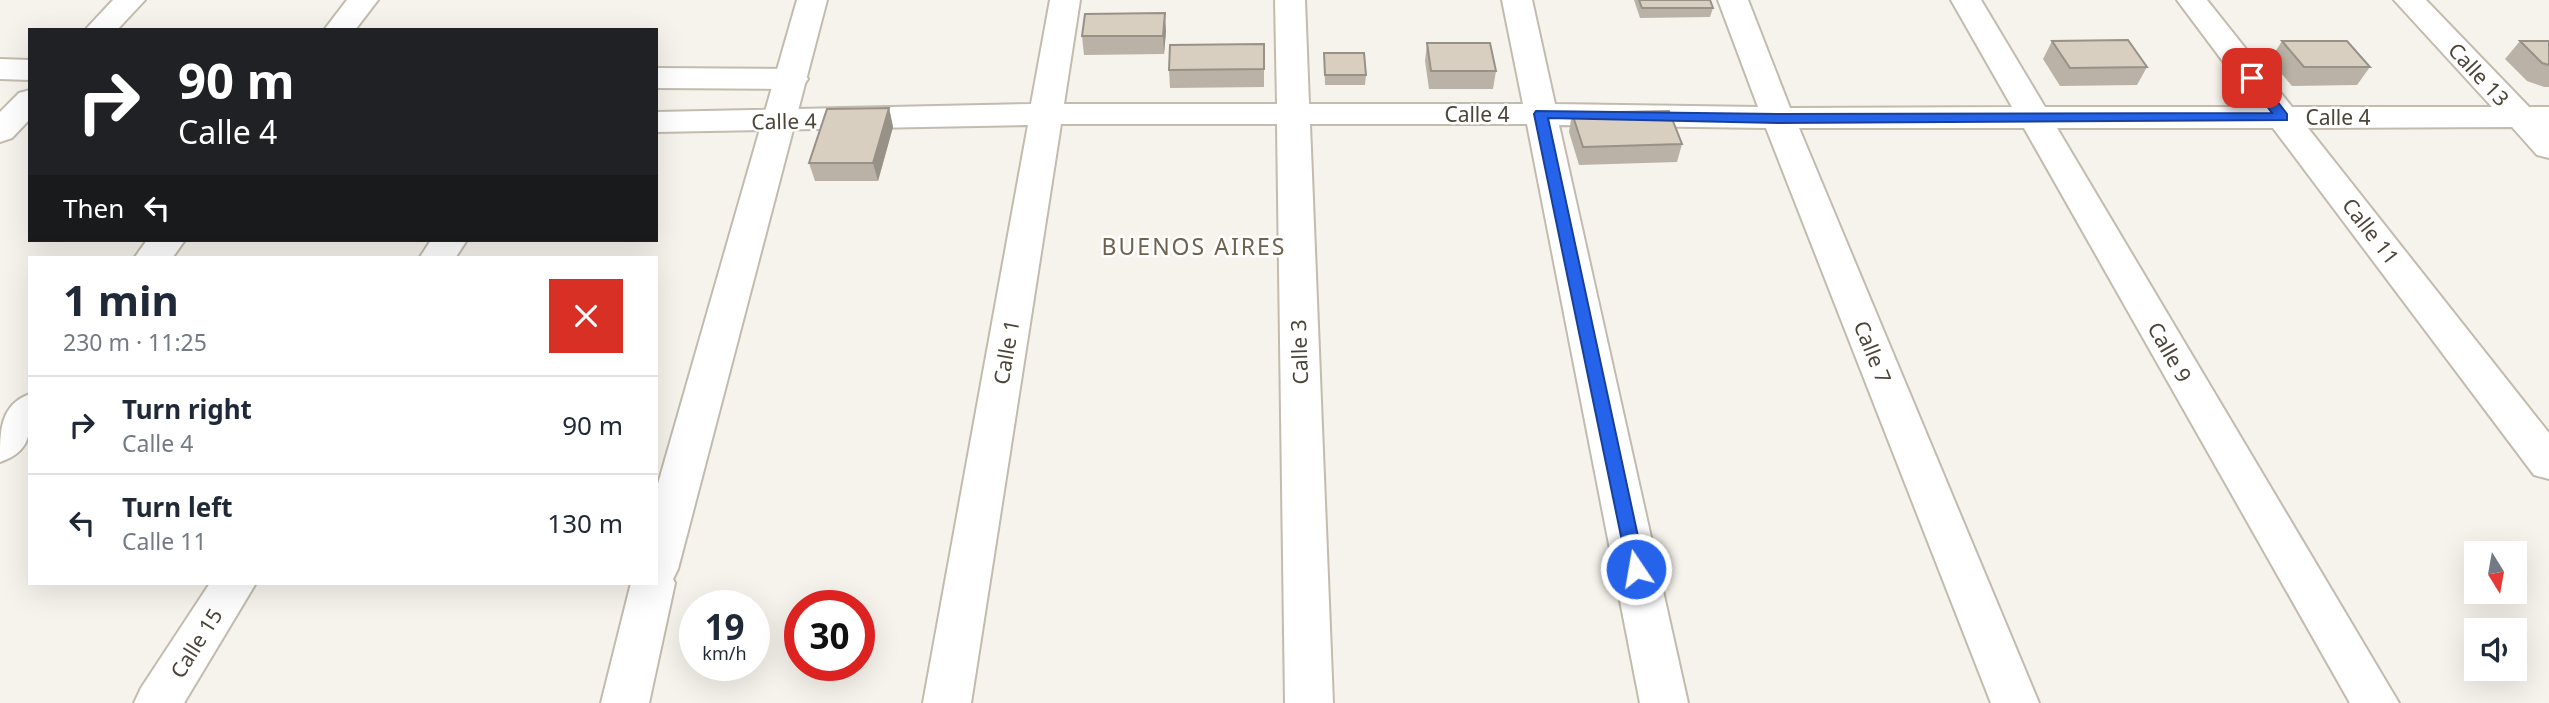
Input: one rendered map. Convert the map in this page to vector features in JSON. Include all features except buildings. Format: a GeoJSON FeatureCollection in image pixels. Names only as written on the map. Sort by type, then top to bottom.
{"type":"FeatureCollection","features":[{"type":"Feature","properties":{"kind":"street"},"geometry":{"type":"LineString","coordinates":[[102,28],[130,0]]}},
{"type":"Feature","properties":{"kind":"street"},"geometry":{"type":"LineString","coordinates":[[341,28],[363,0]]}},
{"type":"Feature","properties":{"kind":"street"},"geometry":{"type":"LineString","coordinates":[[658,562],[812,0]]}},
{"type":"Feature","properties":{"kind":"street","name":"Calle 1"},"geometry":{"type":"LineString","coordinates":[[947,703],[1065,0]]}},
{"type":"Feature","properties":{"kind":"street","name":"Calle 3"},"geometry":{"type":"LineString","coordinates":[[1290,0],[1309,703]]}},
{"type":"Feature","properties":{"kind":"street"},"geometry":{"type":"LineString","coordinates":[[1517,0],[1664,703]]}},
{"type":"Feature","properties":{"kind":"street","name":"Calle 7"},"geometry":{"type":"LineString","coordinates":[[1733,0],[1778,118],[2015,703]]}},
{"type":"Feature","properties":{"kind":"street","name":"Calle 9"},"geometry":{"type":"LineString","coordinates":[[1966,0],[2375,703]]}},
{"type":"Feature","properties":{"kind":"street","name":"Calle 11"},"geometry":{"type":"LineString","coordinates":[[2192,0],[2549,463]]}},
{"type":"Feature","properties":{"kind":"street","name":"Calle 13"},"geometry":{"type":"LineString","coordinates":[[2409,0],[2534,117],[2549,147]]}},
{"type":"Feature","properties":{"kind":"street"},"geometry":{"type":"LineString","coordinates":[[0,69],[28,69]]}},
{"type":"Feature","properties":{"kind":"street","name":"Calle 4"},"geometry":{"type":"LineString","coordinates":[[658,78],[792,79]]}},
{"type":"Feature","properties":{"kind":"street","name":"Calle 4"},"geometry":{"type":"LineString","coordinates":[[658,122],[1046,114],[1541,114],[1778,118],[2534,117]]}},
{"type":"Feature","properties":{"kind":"street"},"geometry":{"type":"LineString","coordinates":[[154,256],[165,242]]}},
{"type":"Feature","properties":{"kind":"street"},"geometry":{"type":"LineString","coordinates":[[0,446],[28,411]]}},
{"type":"Feature","properties":{"kind":"street","name":"Calle 15"},"geometry":{"type":"LineString","coordinates":[[158,703],[233,585]]}},
{"type":"Feature","properties":{"kind":"street"},"geometry":{"type":"LineString","coordinates":[[625,703],[653,585]]}},
{"type":"Feature","properties":{"kind":"district","name":"BUENOS AIRES"},"geometry":{"type":"Point","coordinates":[1194,246]}},
{"type":"Feature","properties":{"kind":"route"},"geometry":{"type":"LineString","coordinates":[[1636,569],[1541,114],[1778,118],[2282,117],[2252,78]]}}]}
